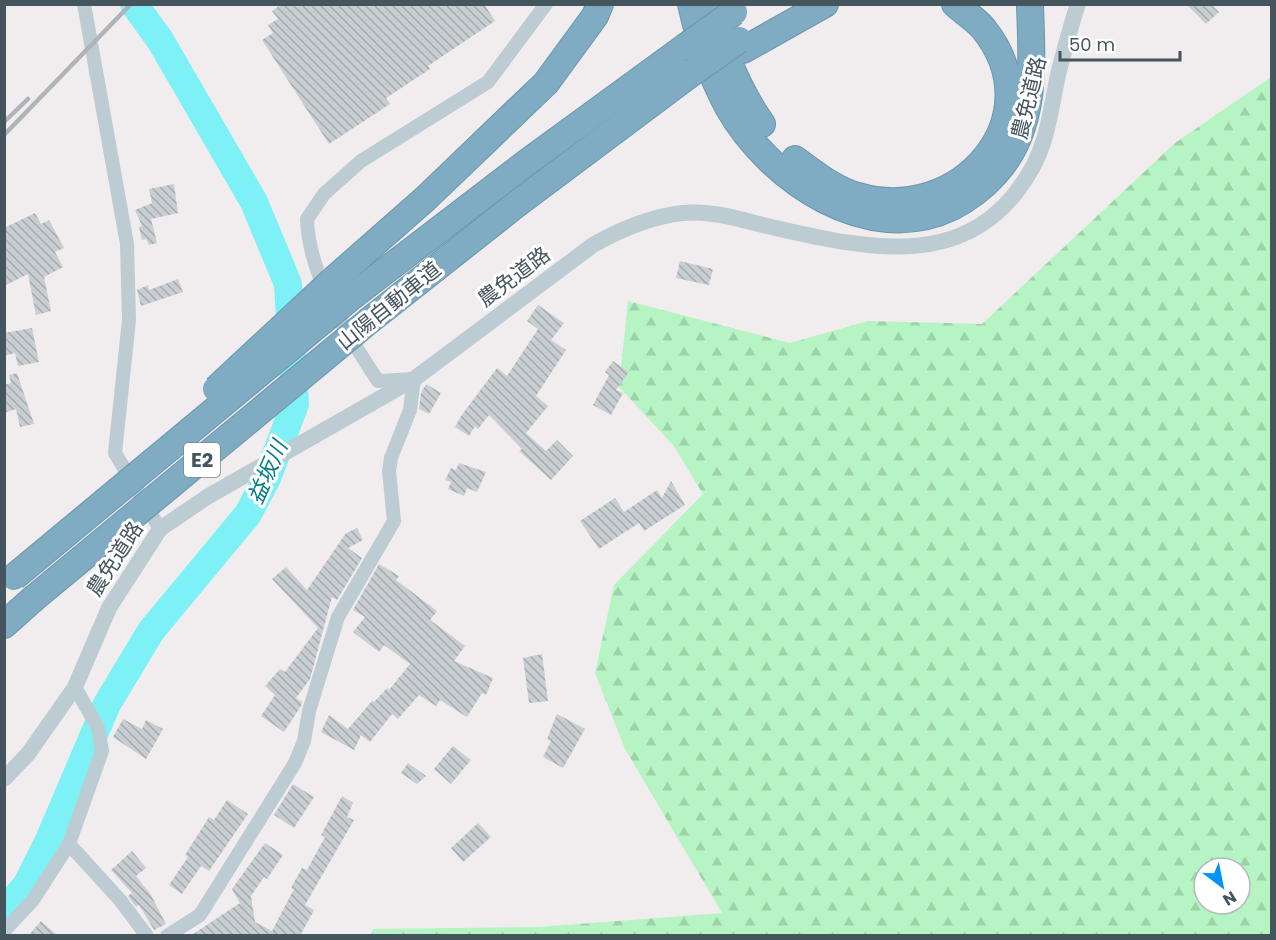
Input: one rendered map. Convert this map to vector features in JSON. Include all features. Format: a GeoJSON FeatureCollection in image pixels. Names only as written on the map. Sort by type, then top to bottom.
{"type":"FeatureCollection","features":[{"type":"Feature","properties":{"kind":"highway"},"geometry":{"type":"LineString","coordinates":[[9,582],[342,289],[425,199],[546,83],[595,16],[600,4]]}},
{"type":"Feature","properties":{"kind":"highway"},"geometry":{"type":"LineString","coordinates":[[691,4],[703,56],[729,109],[754,143],[781,169],[816,195],[850,212],[888,219],[933,216],[970,198],[991,179],[1011,153],[1022,127],[1029,93],[1030,4]]}},
{"type":"Feature","properties":{"kind":"highway","name":"山陽自動車道"},"geometry":{"type":"LineString","coordinates":[[4,625],[370,320],[518,203],[693,72],[741,45],[789,4]]}},
{"type":"Feature","properties":{"kind":"highway"},"geometry":{"type":"LineString","coordinates":[[741,45],[825,4]]}},
{"type":"Feature","properties":{"kind":"highway"},"geometry":{"type":"LineString","coordinates":[[729,7],[721,50],[745,100],[767,132],[792,157],[827,182],[858,196],[894,201],[929,197],[959,184],[979,168],[997,145],[1006,117],[1008,89],[1000,59],[982,28],[955,4]]}},
{"type":"Feature","properties":{"kind":"highway","name":"山陽自動車道"},"geometry":{"type":"LineString","coordinates":[[342,289],[526,163],[685,48],[729,7]]}},
{"type":"Feature","properties":{"kind":"street"},"geometry":{"type":"LineString","coordinates":[[84,4],[127,244],[129,320],[115,453],[160,529]]}},
{"type":"Feature","properties":{"kind":"street"},"geometry":{"type":"LineString","coordinates":[[167,936],[200,915],[301,753],[309,711],[338,617],[394,521],[389,471],[391,458],[410,410],[414,380],[378,381],[338,314],[316,268],[307,219],[324,195],[361,161],[488,82],[546,4]]}},
{"type":"Feature","properties":{"kind":"street","name":"農免道路"},"geometry":{"type":"LineString","coordinates":[[4,779],[28,754],[75,687],[108,608],[160,529],[207,497],[414,380],[593,245],[621,229],[647,220],[683,213],[714,214],[857,244],[893,249],[927,246],[959,236],[988,219],[1013,198],[1032,169],[1045,138],[1067,38],[1078,4]]}},
{"type":"Feature","properties":{"kind":"street"},"geometry":{"type":"LineString","coordinates":[[4,931],[33,900],[69,844],[102,751],[98,728],[75,687]]}},
{"type":"Feature","properties":{"kind":"street"},"geometry":{"type":"LineString","coordinates":[[69,844],[120,900],[147,936]]}},
{"type":"Feature","properties":{"kind":"green space"},"geometry":{"type":"Polygon","coordinates":[[[1271,77],[1271,935],[370,936],[373,929],[539,927],[722,913],[625,749],[595,673],[614,585],[703,494],[673,445],[619,387],[628,301],[790,343],[868,321],[982,324],[1175,143],[1271,77]]]}},
{"type":"Feature","properties":{"kind":"building"},"geometry":{"type":"Polygon","coordinates":[[[282,4],[484,4],[495,21],[428,66],[430,69],[386,98],[390,104],[329,144],[262,40],[273,33],[268,25],[278,19],[272,11],[282,4]]]}},
{"type":"Feature","properties":{"kind":"building"},"geometry":{"type":"Polygon","coordinates":[[[1186,4],[1211,4],[1219,12],[1206,24],[1186,4]]]}},
{"type":"Feature","properties":{"kind":"building"},"geometry":{"type":"Polygon","coordinates":[[[174,184],[178,213],[151,219],[157,243],[149,245],[146,239],[142,240],[139,227],[142,226],[135,210],[152,203],[149,189],[174,184]]]}},
{"type":"Feature","properties":{"kind":"building"},"geometry":{"type":"Polygon","coordinates":[[[35,213],[41,224],[49,220],[64,248],[55,252],[63,267],[44,277],[51,311],[36,315],[28,274],[4,286],[4,228],[35,213]]]}},
{"type":"Feature","properties":{"kind":"building"},"geometry":{"type":"Polygon","coordinates":[[[680,261],[713,269],[709,285],[676,278],[680,261]]]}},
{"type":"Feature","properties":{"kind":"building"},"geometry":{"type":"Polygon","coordinates":[[[178,279],[183,292],[141,306],[137,290],[148,285],[149,290],[178,279]]]}},
{"type":"Feature","properties":{"kind":"building"},"geometry":{"type":"Polygon","coordinates":[[[538,305],[564,323],[551,340],[566,350],[536,396],[548,406],[526,433],[546,451],[557,440],[573,456],[551,480],[519,451],[522,449],[489,415],[478,429],[475,426],[469,436],[455,427],[497,368],[507,376],[538,329],[527,321],[538,305]]]}},
{"type":"Feature","properties":{"kind":"building"},"geometry":{"type":"Polygon","coordinates":[[[32,328],[39,362],[18,366],[15,353],[4,356],[4,333],[32,328]]]}},
{"type":"Feature","properties":{"kind":"building"},"geometry":{"type":"Polygon","coordinates":[[[613,361],[629,372],[616,390],[623,393],[611,415],[593,405],[609,375],[605,372],[613,361]]]}},
{"type":"Feature","properties":{"kind":"building"},"geometry":{"type":"Polygon","coordinates":[[[17,373],[34,424],[20,427],[16,409],[4,413],[4,385],[11,383],[9,375],[17,373]]]}},
{"type":"Feature","properties":{"kind":"building"},"geometry":{"type":"Polygon","coordinates":[[[426,384],[441,393],[429,414],[419,409],[421,393],[426,384]]]}},
{"type":"Feature","properties":{"kind":"building"},"geometry":{"type":"Polygon","coordinates":[[[459,463],[486,472],[477,492],[467,488],[464,496],[448,489],[451,482],[445,480],[451,468],[456,470],[459,463]]]}},
{"type":"Feature","properties":{"kind":"building"},"geometry":{"type":"Polygon","coordinates":[[[671,481],[685,505],[644,531],[639,523],[599,549],[580,521],[615,498],[624,512],[657,490],[662,498],[671,481]]]}},
{"type":"Feature","properties":{"kind":"building"},"geometry":{"type":"Polygon","coordinates":[[[357,528],[363,540],[348,548],[362,558],[337,600],[332,597],[310,679],[296,698],[302,702],[301,706],[284,732],[261,716],[275,695],[265,686],[280,669],[285,672],[318,628],[272,579],[286,567],[307,590],[346,533],[357,528]]]}},
{"type":"Feature","properties":{"kind":"building"},"geometry":{"type":"Polygon","coordinates":[[[379,564],[399,576],[396,580],[437,611],[430,620],[465,646],[454,661],[493,678],[486,695],[482,693],[467,717],[440,700],[436,706],[419,695],[398,719],[392,714],[370,742],[361,735],[354,750],[321,732],[329,715],[348,729],[372,701],[374,702],[387,688],[389,690],[410,664],[384,645],[379,652],[353,632],[365,617],[353,610],[379,564]]]}},
{"type":"Feature","properties":{"kind":"building"},"geometry":{"type":"Polygon","coordinates":[[[542,654],[548,701],[529,703],[523,658],[542,654]]]}},
{"type":"Feature","properties":{"kind":"building"},"geometry":{"type":"Polygon","coordinates":[[[557,714],[585,729],[563,768],[543,757],[551,741],[547,739],[557,714]]]}},
{"type":"Feature","properties":{"kind":"building"},"geometry":{"type":"Polygon","coordinates":[[[123,719],[142,729],[146,720],[163,729],[146,759],[113,737],[123,719]]]}},
{"type":"Feature","properties":{"kind":"building"},"geometry":{"type":"Polygon","coordinates":[[[453,746],[471,760],[451,784],[434,769],[453,746]]]}},
{"type":"Feature","properties":{"kind":"building"},"geometry":{"type":"Polygon","coordinates":[[[408,763],[426,776],[417,784],[401,773],[408,763]]]}},
{"type":"Feature","properties":{"kind":"building"},"geometry":{"type":"Polygon","coordinates":[[[293,784],[314,797],[294,828],[274,815],[293,784]]]}},
{"type":"Feature","properties":{"kind":"building"},"geometry":{"type":"Polygon","coordinates":[[[342,796],[353,803],[347,817],[354,820],[305,905],[314,910],[300,936],[190,936],[240,903],[232,889],[265,843],[283,855],[267,879],[264,877],[251,896],[255,922],[272,931],[294,889],[291,888],[302,868],[307,870],[325,837],[321,835],[342,796]]]}},
{"type":"Feature","properties":{"kind":"building"},"geometry":{"type":"Polygon","coordinates":[[[227,800],[248,814],[209,871],[201,866],[182,894],[169,885],[188,857],[185,855],[209,817],[214,820],[227,800]]]}},
{"type":"Feature","properties":{"kind":"building"},"geometry":{"type":"Polygon","coordinates":[[[478,823],[491,837],[463,862],[451,848],[478,823]]]}},
{"type":"Feature","properties":{"kind":"building"},"geometry":{"type":"Polygon","coordinates":[[[132,851],[146,868],[136,876],[151,895],[166,924],[154,930],[139,905],[136,907],[128,896],[132,893],[111,870],[132,851]]]}},
{"type":"Feature","properties":{"kind":"building"},"geometry":{"type":"Polygon","coordinates":[[[41,921],[58,936],[28,936],[41,921]]]}},
{"type":"Feature","properties":{"kind":"waterway","name":"益坂川"},"geometry":{"type":"LineString","coordinates":[[4,910],[26,886],[49,840],[107,704],[151,631],[248,514],[267,478],[295,404],[288,284],[254,202],[160,40],[134,4]]}},
{"type":"Feature","properties":{"kind":"railway"},"geometry":{"type":"LineString","coordinates":[[4,135],[131,4]]}},
{"type":"Feature","properties":{"kind":"railway"},"geometry":{"type":"LineString","coordinates":[[4,122],[28,99]]}}]}
